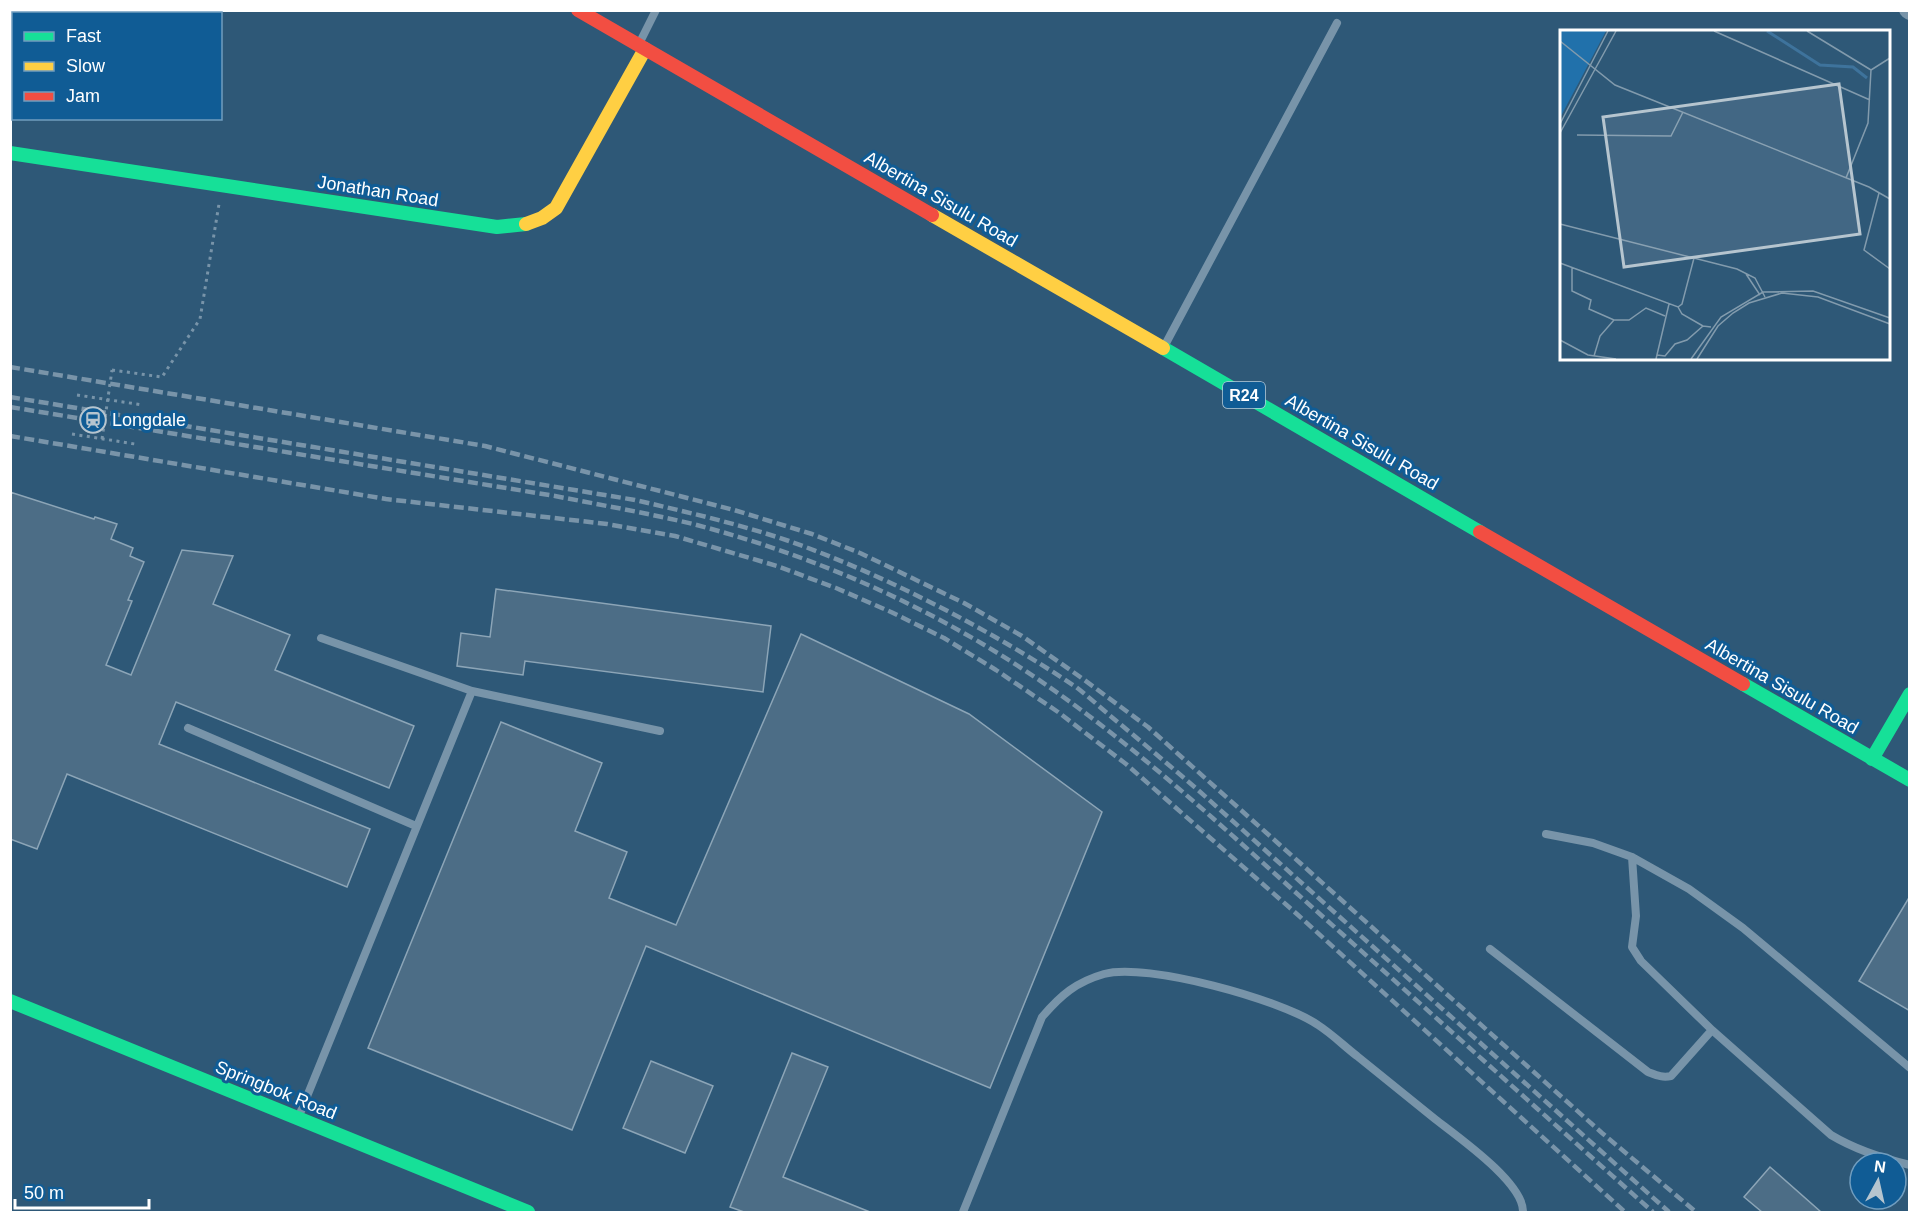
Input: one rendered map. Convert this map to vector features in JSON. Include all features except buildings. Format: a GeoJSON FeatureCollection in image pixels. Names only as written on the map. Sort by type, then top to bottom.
{"type":"FeatureCollection","features":[{"type":"Feature","properties":{"kind":"main road","name":"Albertina Sisulu Road"},"geometry":{"type":"LineString","coordinates":[[578,10],[1910,780]]}},
{"type":"Feature","properties":{"kind":"main road","name":"Jonathan Road"},"geometry":{"type":"LineString","coordinates":[[10,153],[497,227],[518,227],[539,221],[556,208],[642,47]]}},
{"type":"Feature","properties":{"kind":"main road"},"geometry":{"type":"LineString","coordinates":[[1872,759],[1910,694]]}},
{"type":"Feature","properties":{"kind":"main road","name":"Springbok Road"},"geometry":{"type":"LineString","coordinates":[[10,1001],[528,1212]]}},
{"type":"Feature","properties":{"kind":"lane"},"geometry":{"type":"LineString","coordinates":[[642,47],[656,10]]}},
{"type":"Feature","properties":{"kind":"lane"},"geometry":{"type":"LineString","coordinates":[[1163,348],[1337,23]]}},
{"type":"Feature","properties":{"kind":"lane"},"geometry":{"type":"LineString","coordinates":[[321,638],[472,692],[660,731]]}},
{"type":"Feature","properties":{"kind":"lane"},"geometry":{"type":"LineString","coordinates":[[298,1118],[472,692]]}},
{"type":"Feature","properties":{"kind":"lane"},"geometry":{"type":"LineString","coordinates":[[188,728],[416,826]]}},
{"type":"Feature","properties":{"kind":"lane"},"geometry":{"type":"LineString","coordinates":[[1546,834],[1593,843],[1632,856],[1689,889],[1743,928],[1910,1068]]}},
{"type":"Feature","properties":{"kind":"lane"},"geometry":{"type":"LineString","coordinates":[[1632,856],[1636,916],[1632,947],[1641,961],[1712,1030],[1831,1135],[1877,1157],[1910,1166]]}},
{"type":"Feature","properties":{"kind":"lane"},"geometry":{"type":"LineString","coordinates":[[1490,949],[1648,1072],[1656,1075],[1671,1076],[1712,1030]]}},
{"type":"Feature","properties":{"kind":"lane"},"geometry":{"type":"LineString","coordinates":[[963,1212],[1042,1017],[1060,997],[1080,983],[1106,973],[1131,971],[1208,985],[1271,1002],[1318,1024],[1458,1136],[1507,1179],[1518,1193],[1523,1212]]}},
{"type":"Feature","properties":{"kind":"path"},"geometry":{"type":"LineString","coordinates":[[102,439],[112,370],[162,376],[200,319],[222,185]]}},
{"type":"Feature","properties":{"kind":"path"},"geometry":{"type":"LineString","coordinates":[[77,395],[144,405]]}},
{"type":"Feature","properties":{"kind":"path"},"geometry":{"type":"LineString","coordinates":[[72,434],[135,444]]}},
{"type":"Feature","properties":{"kind":"railway"},"geometry":{"type":"LineString","coordinates":[[10,367],[485,446],[734,510],[812,534],[860,553],[964,603],[1022,636],[1148,727],[1602,1133],[1696,1212]]}},
{"type":"Feature","properties":{"kind":"railway"},"geometry":{"type":"LineString","coordinates":[[10,397],[635,500],[789,541],[862,570],[937,605],[1009,645],[1081,691],[1198,790],[1669,1212]]}},
{"type":"Feature","properties":{"kind":"railway"},"geometry":{"type":"LineString","coordinates":[[10,407],[555,496],[658,516],[762,544],[830,569],[896,598],[960,631],[1007,659],[1052,689],[1139,755],[1222,826],[1653,1212]]}},
{"type":"Feature","properties":{"kind":"railway"},"geometry":{"type":"LineString","coordinates":[[10,436],[386,499],[607,524],[675,536],[777,566],[891,612],[944,638],[996,670],[1058,712],[1126,764],[1298,915],[1625,1212]]}},
{"type":"Feature","properties":{"kind":"traffic: fast"},"geometry":{"type":"LineString","coordinates":[[10,153],[497,227],[526,224]]}},
{"type":"Feature","properties":{"kind":"traffic: fast"},"geometry":{"type":"LineString","coordinates":[[1163,348],[1480,532]]}},
{"type":"Feature","properties":{"kind":"traffic: fast"},"geometry":{"type":"LineString","coordinates":[[1743,684],[1910,780]]}},
{"type":"Feature","properties":{"kind":"traffic: fast"},"geometry":{"type":"LineString","coordinates":[[1872,759],[1910,694]]}},
{"type":"Feature","properties":{"kind":"traffic: fast"},"geometry":{"type":"LineString","coordinates":[[10,1001],[528,1212]]}},
{"type":"Feature","properties":{"kind":"traffic: slow"},"geometry":{"type":"LineString","coordinates":[[526,224],[542,218],[556,208],[645,49]]}},
{"type":"Feature","properties":{"kind":"traffic: slow"},"geometry":{"type":"LineString","coordinates":[[932,215],[1163,348]]}},
{"type":"Feature","properties":{"kind":"traffic: jam"},"geometry":{"type":"LineString","coordinates":[[578,10],[932,215]]}},
{"type":"Feature","properties":{"kind":"traffic: jam"},"geometry":{"type":"LineString","coordinates":[[1480,532],[1743,684]]}},
{"type":"Feature","properties":{"kind":"place","name":"Longdale"},"geometry":{"type":"Point","coordinates":[93,420]}}]}
